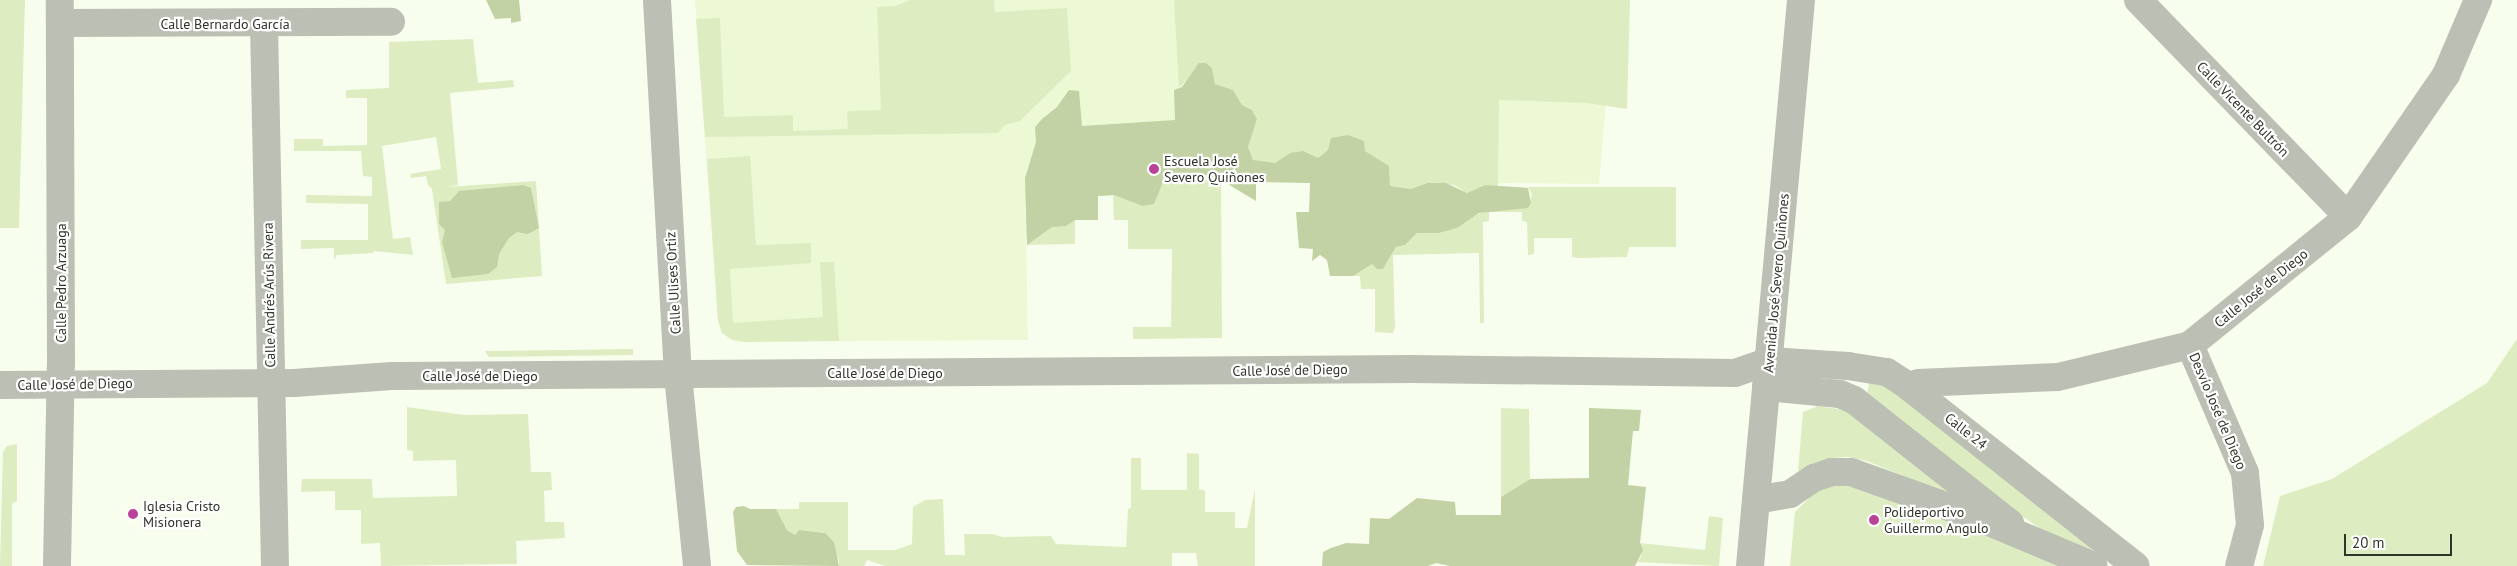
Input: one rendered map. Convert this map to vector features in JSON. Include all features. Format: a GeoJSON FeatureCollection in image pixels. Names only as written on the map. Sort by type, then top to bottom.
{"type":"FeatureCollection","features":[{"type":"Feature","properties":{"kind":"street","name":"Calle Ulises Ortiz"},"geometry":{"type":"LineString","coordinates":[[657,0],[678,375],[697,566]]}},
{"type":"Feature","properties":{"kind":"street","name":"Avenida José Severo Quiñones"},"geometry":{"type":"LineString","coordinates":[[1750,566],[1801,0]]}},
{"type":"Feature","properties":{"kind":"street","name":"Calle Vicente Bultrón"},"geometry":{"type":"LineString","coordinates":[[2138,0],[2348,217]]}},
{"type":"Feature","properties":{"kind":"street","name":"Calle José de Diego"},"geometry":{"type":"LineString","coordinates":[[1918,383],[2058,377],[2190,345],[2348,217],[2446,75],[2478,0]]}},
{"type":"Feature","properties":{"kind":"street","name":"Calle Bernardo García"},"geometry":{"type":"LineString","coordinates":[[60,12],[264,24],[391,22]]}},
{"type":"Feature","properties":{"kind":"street","name":"Calle Pedro Arzuaga"},"geometry":{"type":"LineString","coordinates":[[57,566],[60,384],[60,12]]}},
{"type":"Feature","properties":{"kind":"street","name":"Calle Andrés Arús Rivera"},"geometry":{"type":"LineString","coordinates":[[264,24],[275,566]]}},
{"type":"Feature","properties":{"kind":"street","name":"Desvío José de Diego"},"geometry":{"type":"LineString","coordinates":[[2190,345],[2245,473],[2250,525],[2239,566]]}},
{"type":"Feature","properties":{"kind":"street","name":"Calle 24"},"geometry":{"type":"LineString","coordinates":[[1768,374],[1848,366],[1887,372],[2136,566]]}},
{"type":"Feature","properties":{"kind":"street","name":"Calle José de Diego"},"geometry":{"type":"LineString","coordinates":[[0,385],[271,383],[392,376],[1402,369],[1735,372],[1768,374]]}},
{"type":"Feature","properties":{"kind":"street"},"geometry":{"type":"LineString","coordinates":[[1768,374],[1840,394],[1854,400],[1972,490],[2024,536]]}},
{"type":"Feature","properties":{"kind":"street"},"geometry":{"type":"LineString","coordinates":[[1756,500],[1790,494],[1814,478],[1831,472],[1851,472],[2024,536],[2094,566]]}},
{"type":"Feature","properties":{"kind":"shaded area"},"geometry":{"type":"Polygon","coordinates":[[[0,0],[25,0],[19,228],[0,228],[0,0]]]}},
{"type":"Feature","properties":{"kind":"shaded area"},"geometry":{"type":"Polygon","coordinates":[[[486,0],[519,0],[521,21],[511,23],[511,18],[495,19],[486,0]]]}},
{"type":"Feature","properties":{"kind":"shaded area","name":"Escuela José Severo Quiñones"},"geometry":{"type":"Polygon","coordinates":[[[695,0],[1615,0],[1599,184],[1025,179],[1028,340],[739,342],[722,333],[718,321],[695,0]]]}},
{"type":"Feature","properties":{"kind":"shaded area"},"geometry":{"type":"Polygon","coordinates":[[[910,0],[994,0],[995,12],[1067,8],[1071,71],[1020,121],[1005,125],[998,133],[705,137],[696,19],[720,18],[724,117],[793,115],[793,131],[848,129],[847,111],[881,110],[877,7],[896,6],[910,0]]]}},
{"type":"Feature","properties":{"kind":"shaded area"},"geometry":{"type":"Polygon","coordinates":[[[1174,0],[1630,0],[1627,109],[1587,103],[1499,100],[1498,187],[1485,185],[1467,193],[1454,185],[1427,183],[1411,189],[1390,186],[1389,166],[1365,151],[1364,141],[1328,150],[1318,158],[1290,153],[1275,163],[1263,163],[1253,160],[1248,147],[1257,119],[1252,110],[1242,105],[1233,90],[1215,84],[1212,68],[1206,63],[1179,87],[1174,0]]]}},
{"type":"Feature","properties":{"kind":"shaded area"},"geometry":{"type":"Polygon","coordinates":[[[473,39],[478,83],[513,80],[514,87],[450,93],[458,185],[446,187],[536,181],[542,276],[446,284],[432,189],[428,185],[426,176],[411,178],[410,174],[441,169],[436,137],[382,146],[393,239],[410,237],[413,255],[374,251],[373,253],[337,255],[334,260],[334,248],[301,249],[301,240],[368,240],[368,204],[306,203],[306,195],[372,196],[372,177],[363,176],[361,151],[294,151],[294,139],[323,139],[323,146],[367,145],[367,98],[346,98],[346,90],[389,88],[389,42],[473,39]]]}},
{"type":"Feature","properties":{"kind":"shaded area"},"geometry":{"type":"Polygon","coordinates":[[[1199,63],[1206,63],[1212,68],[1215,84],[1233,90],[1242,105],[1252,110],[1257,119],[1248,147],[1253,160],[1275,163],[1290,153],[1303,151],[1318,158],[1328,150],[1331,138],[1348,135],[1364,141],[1365,151],[1389,166],[1390,186],[1411,189],[1427,183],[1446,183],[1467,193],[1485,185],[1528,188],[1531,203],[1528,208],[1479,213],[1457,228],[1439,233],[1417,233],[1405,245],[1396,247],[1383,269],[1377,269],[1372,264],[1353,276],[1330,276],[1327,260],[1320,255],[1312,261],[1313,249],[1299,248],[1296,212],[1309,212],[1310,183],[1256,182],[1256,201],[1221,180],[1200,173],[1166,174],[1154,204],[1143,206],[1114,195],[1098,196],[1098,220],[1075,220],[1066,226],[1052,227],[1027,245],[1025,178],[1036,142],[1035,127],[1057,107],[1069,90],[1079,91],[1082,126],[1175,120],[1174,90],[1182,87],[1199,63]]]}},
{"type":"Feature","properties":{"kind":"shaded area"},"geometry":{"type":"Polygon","coordinates":[[[750,156],[756,245],[811,243],[811,263],[730,269],[733,323],[823,317],[820,262],[834,262],[839,341],[745,342],[732,340],[722,333],[718,321],[707,159],[750,156]]]}},
{"type":"Feature","properties":{"kind":"shaded area"},"geometry":{"type":"Polygon","coordinates":[[[1025,179],[1221,180],[1222,338],[1133,339],[1133,327],[1171,327],[1172,249],[1128,249],[1128,220],[1114,220],[1113,195],[1098,196],[1098,220],[1075,220],[1075,244],[1027,245],[1025,179]]]}},
{"type":"Feature","properties":{"kind":"shaded area"},"geometry":{"type":"Polygon","coordinates":[[[524,185],[531,188],[539,228],[528,234],[517,232],[509,238],[499,254],[497,267],[488,274],[452,278],[442,242],[445,230],[439,224],[439,202],[450,201],[459,191],[524,185]]]}},
{"type":"Feature","properties":{"kind":"shaded area"},"geometry":{"type":"Polygon","coordinates":[[[1528,187],[1676,187],[1676,247],[1629,247],[1627,257],[1579,258],[1572,257],[1572,238],[1534,238],[1534,254],[1528,255],[1527,222],[1522,221],[1522,212],[1489,212],[1489,221],[1483,222],[1484,323],[1480,323],[1479,253],[1393,255],[1395,327],[1393,333],[1375,332],[1375,289],[1361,289],[1360,276],[1353,276],[1361,268],[1372,264],[1383,269],[1396,247],[1405,245],[1417,233],[1439,233],[1456,228],[1465,220],[1490,209],[1528,208],[1532,194],[1528,187]]]}},
{"type":"Feature","properties":{"kind":"shaded area"},"geometry":{"type":"Polygon","coordinates":[[[2517,339],[2517,566],[2263,566],[2280,496],[2332,479],[2487,383],[2517,339]]]}},
{"type":"Feature","properties":{"kind":"shaded area"},"geometry":{"type":"Polygon","coordinates":[[[633,349],[633,355],[489,357],[485,351],[633,349]]]}},
{"type":"Feature","properties":{"kind":"shaded area"},"geometry":{"type":"Polygon","coordinates":[[[1880,379],[2095,546],[2093,550],[2090,552],[2047,533],[2019,514],[1867,393],[1870,380],[1880,379]]]}},
{"type":"Feature","properties":{"kind":"shaded area"},"geometry":{"type":"Polygon","coordinates":[[[1818,406],[1851,411],[1957,498],[1867,461],[1848,457],[1829,458],[1798,471],[1803,412],[1818,406]]]}},
{"type":"Feature","properties":{"kind":"shaded area"},"geometry":{"type":"Polygon","coordinates":[[[407,407],[464,415],[528,414],[531,472],[551,472],[552,490],[544,491],[545,522],[564,522],[565,538],[516,541],[517,564],[381,566],[380,543],[361,544],[361,510],[335,510],[335,491],[301,492],[302,479],[372,479],[373,498],[457,496],[456,460],[413,461],[413,451],[407,450],[407,407]]]}},
{"type":"Feature","properties":{"kind":"shaded area"},"geometry":{"type":"Polygon","coordinates":[[[1501,408],[1529,409],[1530,479],[1501,497],[1501,408]]]}},
{"type":"Feature","properties":{"kind":"shaded area"},"geometry":{"type":"Polygon","coordinates":[[[1589,408],[1641,410],[1639,431],[1633,431],[1628,485],[1646,487],[1640,543],[1643,550],[1635,566],[1450,566],[1436,563],[1428,566],[1322,566],[1323,552],[1331,548],[1346,543],[1369,544],[1370,518],[1389,519],[1417,498],[1455,502],[1456,515],[1501,515],[1501,497],[1530,479],[1589,478],[1589,408]]]}},
{"type":"Feature","properties":{"kind":"shaded area"},"geometry":{"type":"Polygon","coordinates":[[[17,444],[17,501],[12,504],[12,566],[0,566],[3,452],[7,446],[17,444]]]}},
{"type":"Feature","properties":{"kind":"shaded area"},"geometry":{"type":"Polygon","coordinates":[[[1187,453],[1199,454],[1199,489],[1205,491],[1205,512],[1235,512],[1235,528],[1247,528],[1255,489],[1255,566],[1198,566],[1196,553],[1172,553],[1172,566],[885,566],[867,560],[864,566],[839,566],[839,560],[825,533],[799,530],[795,535],[787,530],[776,509],[799,509],[799,502],[848,502],[848,550],[895,550],[912,544],[913,507],[925,500],[943,499],[945,555],[965,555],[964,534],[992,534],[1003,537],[1051,536],[1056,544],[1126,547],[1128,509],[1131,508],[1131,458],[1141,458],[1141,490],[1187,490],[1187,453]]]}},
{"type":"Feature","properties":{"kind":"shaded area","name":"Polideportivo Guillermo Angulo"},"geometry":{"type":"Polygon","coordinates":[[[1840,482],[1869,487],[2061,566],[1790,566],[1795,512],[1818,489],[1840,482]]]}},
{"type":"Feature","properties":{"kind":"shaded area"},"geometry":{"type":"Polygon","coordinates":[[[744,506],[750,509],[776,509],[787,530],[795,535],[799,530],[825,533],[834,542],[839,566],[747,565],[737,551],[733,512],[736,507],[744,506]]]}},
{"type":"Feature","properties":{"kind":"shaded area"},"geometry":{"type":"Polygon","coordinates":[[[1709,516],[1723,518],[1719,566],[1637,562],[1641,557],[1640,543],[1705,550],[1709,516]]]}},
{"type":"Feature","properties":{"kind":"place","name":"Escuela José Severo Quiñones"},"geometry":{"type":"Point","coordinates":[1154,169]}},
{"type":"Feature","properties":{"kind":"place","name":"Iglesia Cristo Misionera"},"geometry":{"type":"Point","coordinates":[133,514]}},
{"type":"Feature","properties":{"kind":"place","name":"Polideportivo Guillermo Angulo"},"geometry":{"type":"Point","coordinates":[1874,520]}}]}
